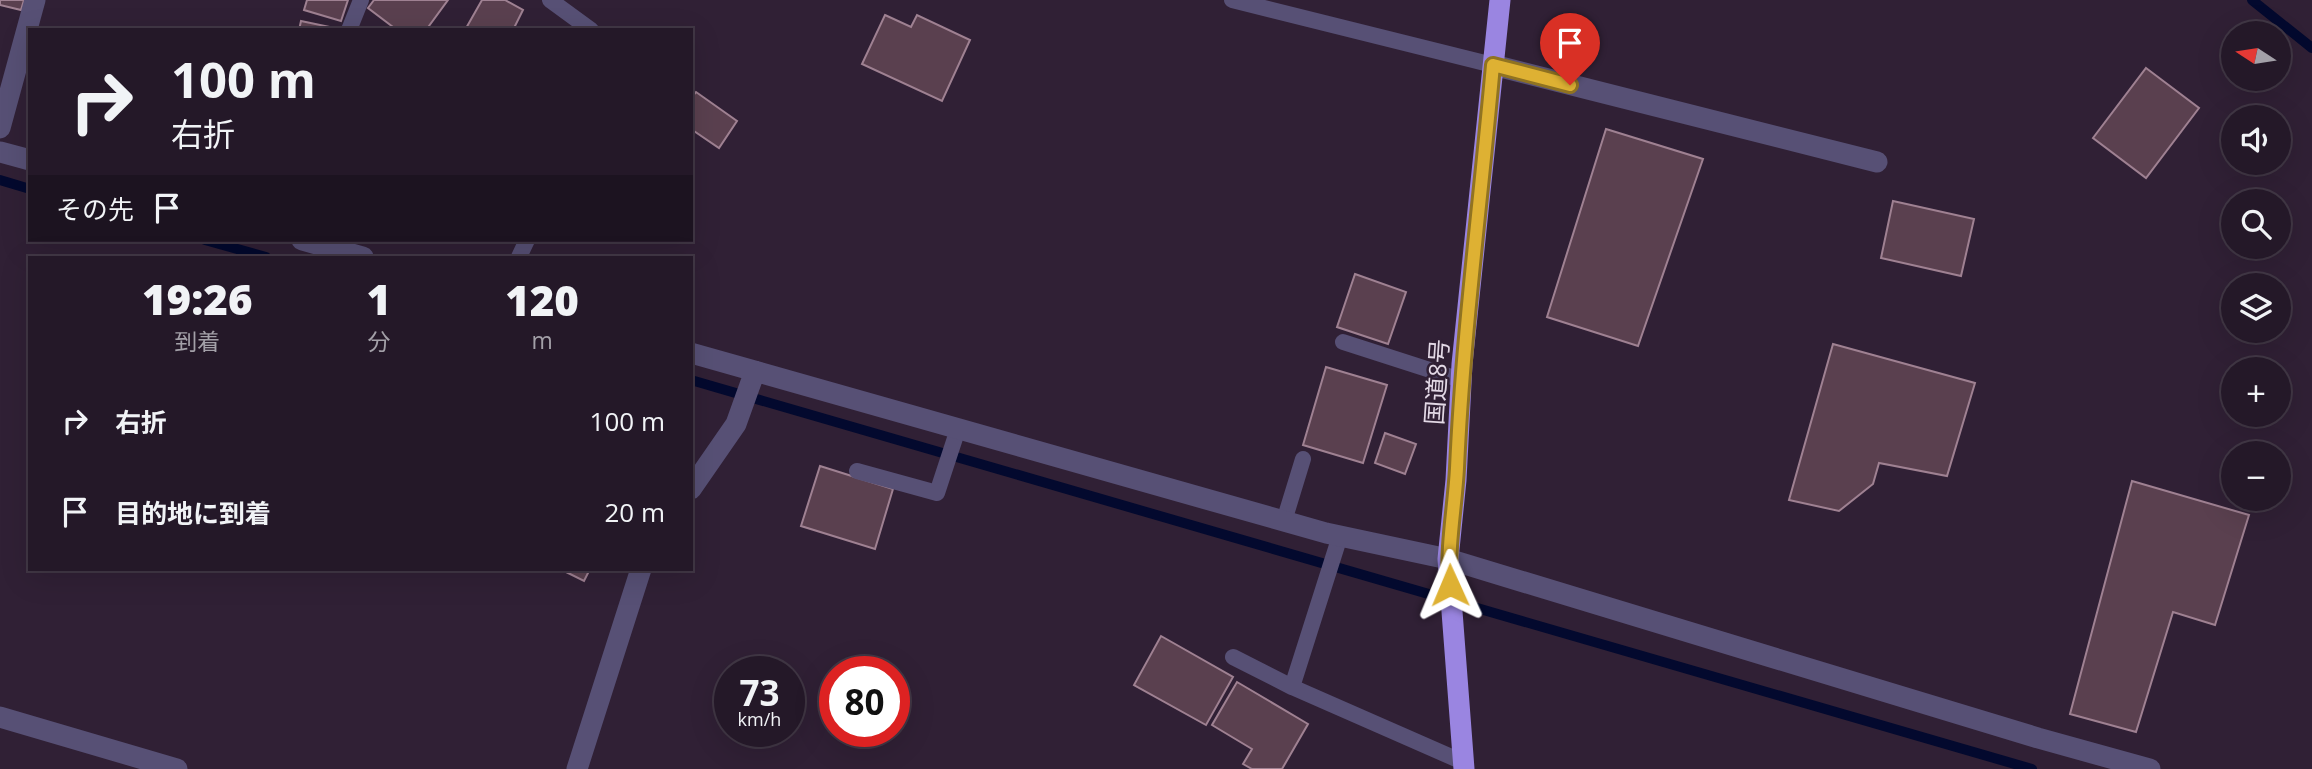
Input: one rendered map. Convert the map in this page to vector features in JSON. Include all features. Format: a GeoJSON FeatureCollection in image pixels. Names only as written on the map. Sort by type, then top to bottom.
{"type":"FeatureCollection","features":[{"type":"Feature","properties":{"kind":"highway","name":"国道8号"},"geometry":{"type":"LineString","coordinates":[[1464,766],[1448,559],[1456,480],[1461,380],[1500,0]]}},
{"type":"Feature","properties":{"kind":"street"},"geometry":{"type":"LineString","coordinates":[[0,128],[35,0]]}},
{"type":"Feature","properties":{"kind":"street"},"geometry":{"type":"LineString","coordinates":[[1493,65],[1877,162]]}},
{"type":"Feature","properties":{"kind":"street"},"geometry":{"type":"LineString","coordinates":[[0,152],[28,159]]}},
{"type":"Feature","properties":{"kind":"street"},"geometry":{"type":"LineString","coordinates":[[309,242],[359,256]]}},
{"type":"Feature","properties":{"kind":"street"},"geometry":{"type":"LineString","coordinates":[[693,354],[1284,521],[1448,559],[2038,738],[2150,769]]}},
{"type":"Feature","properties":{"kind":"street"},"geometry":{"type":"LineString","coordinates":[[693,486],[736,424],[755,372]]}},
{"type":"Feature","properties":{"kind":"street"},"geometry":{"type":"LineString","coordinates":[[577,769],[640,571]]}},
{"type":"Feature","properties":{"kind":"street"},"geometry":{"type":"LineString","coordinates":[[0,717],[177,769]]}},
{"type":"Feature","properties":{"kind":"lane"},"geometry":{"type":"LineString","coordinates":[[350,28],[360,0]]}},
{"type":"Feature","properties":{"kind":"lane"},"geometry":{"type":"LineString","coordinates":[[550,0],[588,28]]}},
{"type":"Feature","properties":{"kind":"lane"},"geometry":{"type":"LineString","coordinates":[[1232,0],[1493,65]]}},
{"type":"Feature","properties":{"kind":"lane"},"geometry":{"type":"LineString","coordinates":[[1343,342],[1461,380]]}},
{"type":"Feature","properties":{"kind":"lane"},"geometry":{"type":"LineString","coordinates":[[857,471],[937,493],[958,429]]}},
{"type":"Feature","properties":{"kind":"lane"},"geometry":{"type":"LineString","coordinates":[[1284,521],[1303,459]]}},
{"type":"Feature","properties":{"kind":"lane"},"geometry":{"type":"LineString","coordinates":[[1293,687],[1340,536]]}},
{"type":"Feature","properties":{"kind":"lane"},"geometry":{"type":"LineString","coordinates":[[1233,657],[1464,766]]}},
{"type":"Feature","properties":{"kind":"building"},"geometry":{"type":"Polygon","coordinates":[[[0,0],[24,0],[21,10],[0,5],[0,0]]]}},
{"type":"Feature","properties":{"kind":"building"},"geometry":{"type":"Polygon","coordinates":[[[307,0],[348,0],[341,21],[304,10],[307,0]]]}},
{"type":"Feature","properties":{"kind":"building"},"geometry":{"type":"Polygon","coordinates":[[[374,0],[448,0],[427,28],[394,28],[368,8],[374,0]]]}},
{"type":"Feature","properties":{"kind":"building"},"geometry":{"type":"Polygon","coordinates":[[[482,0],[505,0],[523,10],[514,28],[466,28],[482,0]]]}},
{"type":"Feature","properties":{"kind":"building"},"geometry":{"type":"Polygon","coordinates":[[[885,15],[911,27],[917,15],[970,40],[942,101],[862,64],[885,15]]]}},
{"type":"Feature","properties":{"kind":"building"},"geometry":{"type":"Polygon","coordinates":[[[301,21],[330,27],[330,28],[299,28],[301,21]]]}},
{"type":"Feature","properties":{"kind":"building"},"geometry":{"type":"Polygon","coordinates":[[[2146,68],[2199,108],[2146,178],[2093,138],[2146,68]]]}},
{"type":"Feature","properties":{"kind":"building"},"geometry":{"type":"Polygon","coordinates":[[[696,92],[737,121],[719,148],[693,130],[693,96],[696,92]]]}},
{"type":"Feature","properties":{"kind":"building"},"geometry":{"type":"Polygon","coordinates":[[[1606,129],[1703,159],[1638,346],[1547,317],[1606,129]]]}},
{"type":"Feature","properties":{"kind":"building"},"geometry":{"type":"Polygon","coordinates":[[[1893,201],[1974,219],[1961,276],[1881,258],[1893,201]]]}},
{"type":"Feature","properties":{"kind":"building"},"geometry":{"type":"Polygon","coordinates":[[[1355,274],[1406,292],[1388,344],[1337,327],[1355,274]]]}},
{"type":"Feature","properties":{"kind":"building"},"geometry":{"type":"Polygon","coordinates":[[[1833,344],[1975,383],[1947,476],[1879,463],[1873,484],[1839,511],[1789,500],[1833,344]]]}},
{"type":"Feature","properties":{"kind":"building"},"geometry":{"type":"Polygon","coordinates":[[[1326,367],[1387,385],[1363,463],[1303,445],[1326,367]]]}},
{"type":"Feature","properties":{"kind":"building"},"geometry":{"type":"Polygon","coordinates":[[[1385,433],[1416,444],[1405,474],[1375,463],[1385,433]]]}},
{"type":"Feature","properties":{"kind":"building"},"geometry":{"type":"Polygon","coordinates":[[[820,466],[893,489],[875,549],[801,526],[820,466]]]}},
{"type":"Feature","properties":{"kind":"building"},"geometry":{"type":"Polygon","coordinates":[[[2132,481],[2221,507],[2221,511],[2249,515],[2215,625],[2173,612],[2136,732],[2070,714],[2132,481]]]}},
{"type":"Feature","properties":{"kind":"building"},"geometry":{"type":"Polygon","coordinates":[[[564,571],[589,571],[584,581],[564,571]]]}},
{"type":"Feature","properties":{"kind":"building"},"geometry":{"type":"Polygon","coordinates":[[[1161,636],[1233,677],[1206,725],[1134,685],[1161,636]]]}},
{"type":"Feature","properties":{"kind":"building"},"geometry":{"type":"Polygon","coordinates":[[[1237,682],[1308,724],[1282,769],[1252,769],[1243,764],[1252,749],[1212,725],[1237,682]]]}},
{"type":"Feature","properties":{"kind":"waterway"},"geometry":{"type":"LineString","coordinates":[[2252,0],[2312,48]]}},
{"type":"Feature","properties":{"kind":"waterway"},"geometry":{"type":"LineString","coordinates":[[0,180],[28,188]]}},
{"type":"Feature","properties":{"kind":"waterway"},"geometry":{"type":"LineString","coordinates":[[212,242],[262,256]]}},
{"type":"Feature","properties":{"kind":"waterway"},"geometry":{"type":"LineString","coordinates":[[693,381],[2032,769]]}},
{"type":"Feature","properties":{"kind":"route"},"geometry":{"type":"LineString","coordinates":[[1450,585],[1448,559],[1456,480],[1462,364],[1493,65],[1570,85]]}}]}
